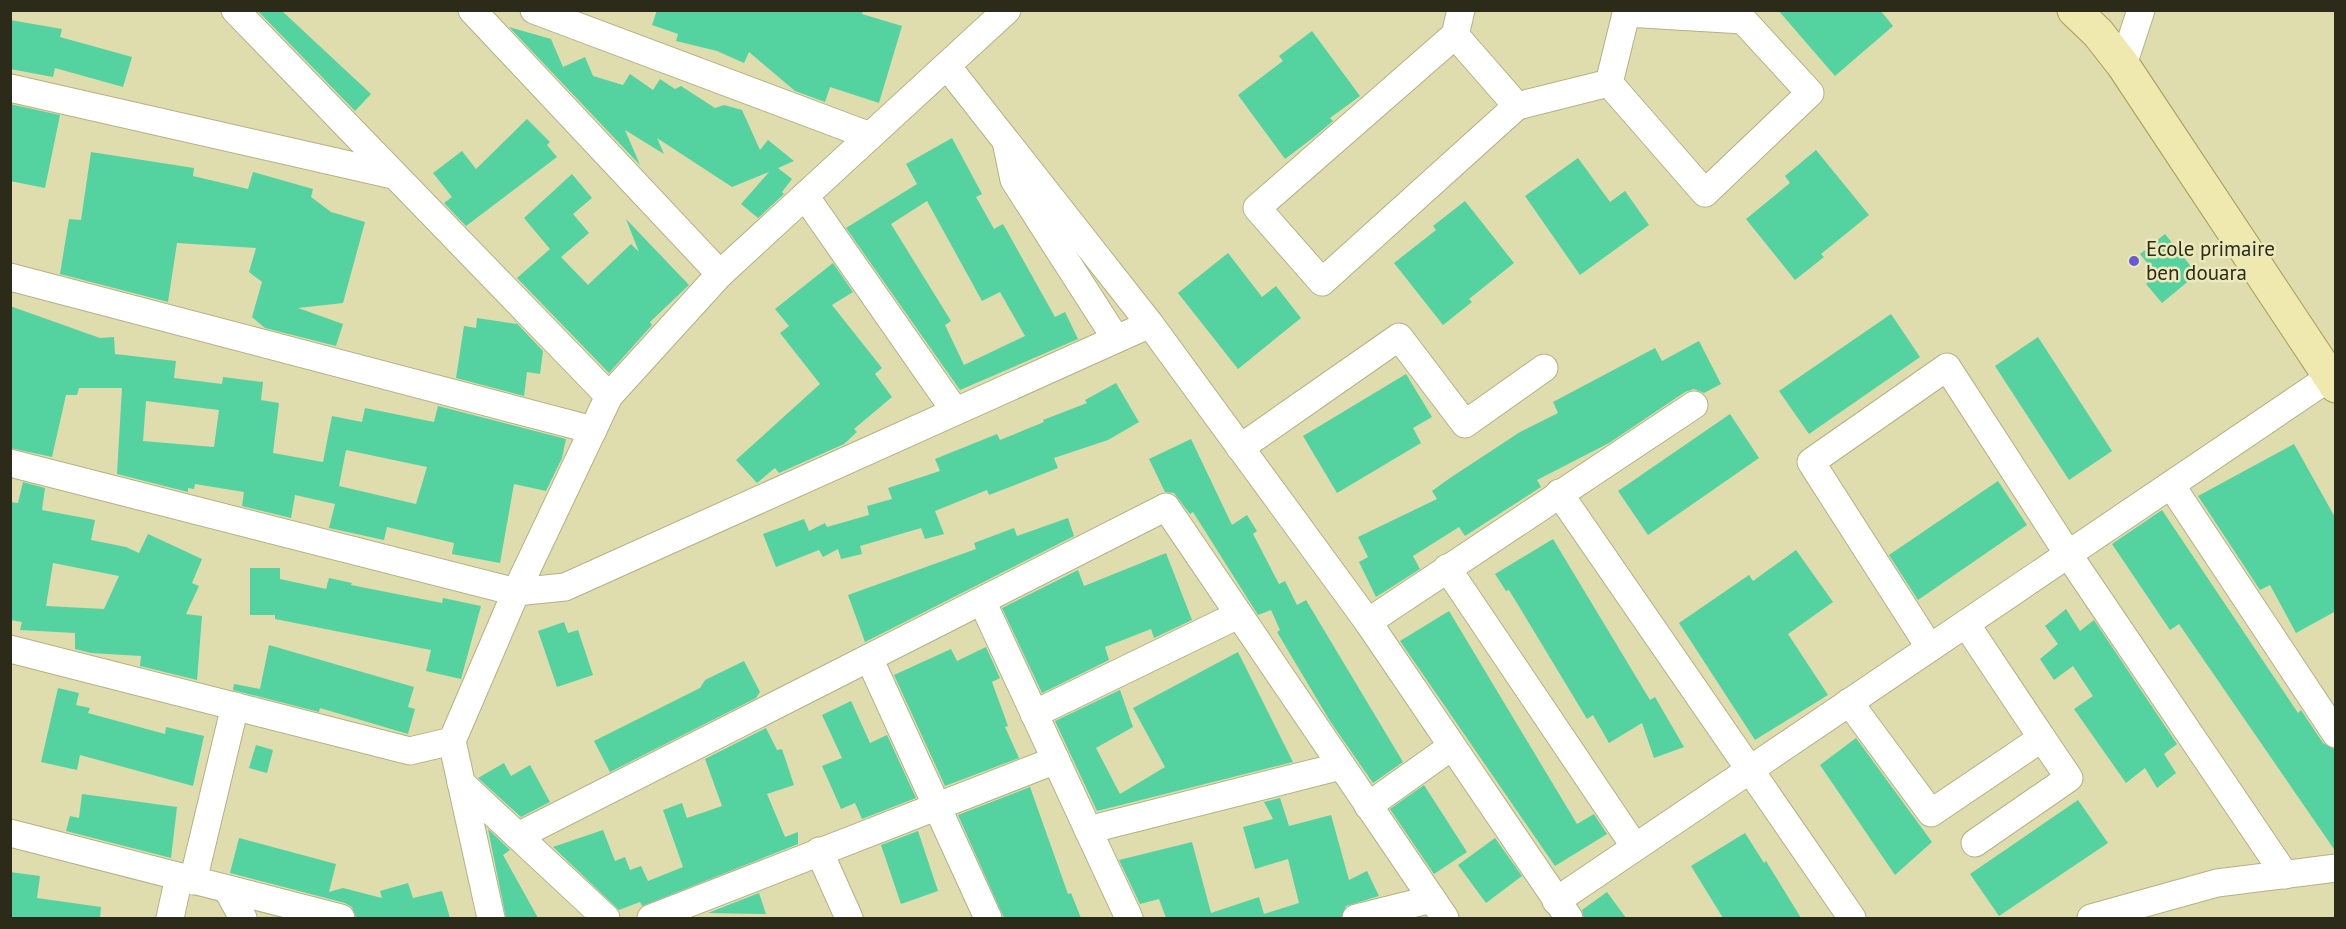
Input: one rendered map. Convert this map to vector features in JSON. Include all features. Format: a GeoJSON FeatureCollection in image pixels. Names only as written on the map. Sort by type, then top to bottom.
{"type":"FeatureCollection","features":[{"type":"Feature","properties":{"kind":"main road"},"geometry":{"type":"LineString","coordinates":[[2074,10],[2098,33],[2123,65],[2333,382]]}},
{"type":"Feature","properties":{"kind":"street"},"geometry":{"type":"LineString","coordinates":[[236,10],[609,396]]}},
{"type":"Feature","properties":{"kind":"street"},"geometry":{"type":"LineString","coordinates":[[472,10],[720,274]]}},
{"type":"Feature","properties":{"kind":"street"},"geometry":{"type":"LineString","coordinates":[[534,10],[870,136]]}},
{"type":"Feature","properties":{"kind":"street"},"geometry":{"type":"LineString","coordinates":[[491,918],[452,741],[516,592],[609,396],[720,274],[1007,10]]}},
{"type":"Feature","properties":{"kind":"street"},"geometry":{"type":"LineString","coordinates":[[2123,65],[2141,10]]}},
{"type":"Feature","properties":{"kind":"street"},"geometry":{"type":"LineString","coordinates":[[1627,12],[1743,20],[1810,93],[1705,193],[1609,83],[1627,12]]}},
{"type":"Feature","properties":{"kind":"street"},"geometry":{"type":"LineString","coordinates":[[1517,106],[1458,23],[1257,208],[1322,282],[1517,106],[1609,83]]}},
{"type":"Feature","properties":{"kind":"street"},"geometry":{"type":"LineString","coordinates":[[947,66],[1150,324],[1368,622],[1563,910],[1635,847],[2171,485],[2333,382]]}},
{"type":"Feature","properties":{"kind":"street"},"geometry":{"type":"LineString","coordinates":[[10,88],[393,175]]}},
{"type":"Feature","properties":{"kind":"street"},"geometry":{"type":"LineString","coordinates":[[1006,140],[1014,180],[1116,339]]}},
{"type":"Feature","properties":{"kind":"street"},"geometry":{"type":"LineString","coordinates":[[805,196],[956,411]]}},
{"type":"Feature","properties":{"kind":"street"},"geometry":{"type":"LineString","coordinates":[[10,277],[593,430]]}},
{"type":"Feature","properties":{"kind":"street"},"geometry":{"type":"LineString","coordinates":[[10,463],[516,592],[565,586],[1150,324]]}},
{"type":"Feature","properties":{"kind":"street"},"geometry":{"type":"LineString","coordinates":[[1240,448],[1399,337],[1465,424],[1544,368]]}},
{"type":"Feature","properties":{"kind":"street"},"geometry":{"type":"LineString","coordinates":[[1930,648],[1811,462],[1947,367],[2068,554],[2285,875]]}},
{"type":"Feature","properties":{"kind":"street"},"geometry":{"type":"LineString","coordinates":[[1368,622],[1694,405]]}},
{"type":"Feature","properties":{"kind":"street"},"geometry":{"type":"LineString","coordinates":[[2171,485],[2336,734]]}},
{"type":"Feature","properties":{"kind":"street"},"geometry":{"type":"LineString","coordinates":[[1559,493],[1852,918]]}},
{"type":"Feature","properties":{"kind":"street"},"geometry":{"type":"LineString","coordinates":[[518,836],[1166,507],[1438,909],[1356,918]]}},
{"type":"Feature","properties":{"kind":"street"},"geometry":{"type":"LineString","coordinates":[[1447,568],[1635,847]]}},
{"type":"Feature","properties":{"kind":"street"},"geometry":{"type":"LineString","coordinates":[[982,601],[1129,918]]}},
{"type":"Feature","properties":{"kind":"street"},"geometry":{"type":"LineString","coordinates":[[1034,714],[1239,615]]}},
{"type":"Feature","properties":{"kind":"street"},"geometry":{"type":"LineString","coordinates":[[1966,624],[2069,778],[1975,843]]}},
{"type":"Feature","properties":{"kind":"street"},"geometry":{"type":"LineString","coordinates":[[10,649],[410,751],[452,741]]}},
{"type":"Feature","properties":{"kind":"street"},"geometry":{"type":"LineString","coordinates":[[869,658],[988,918]]}},
{"type":"Feature","properties":{"kind":"street"},"geometry":{"type":"LineString","coordinates":[[1849,702],[1930,813],[2042,738]]}},
{"type":"Feature","properties":{"kind":"street"},"geometry":{"type":"LineString","coordinates":[[170,918],[186,879],[235,706]]}},
{"type":"Feature","properties":{"kind":"street"},"geometry":{"type":"LineString","coordinates":[[1368,806],[1451,747]]}},
{"type":"Feature","properties":{"kind":"street"},"geometry":{"type":"LineString","coordinates":[[651,918],[1056,760]]}},
{"type":"Feature","properties":{"kind":"street"},"geometry":{"type":"LineString","coordinates":[[1088,830],[1341,766]]}},
{"type":"Feature","properties":{"kind":"street"},"geometry":{"type":"LineString","coordinates":[[461,783],[606,918]]}},
{"type":"Feature","properties":{"kind":"street"},"geometry":{"type":"LineString","coordinates":[[10,833],[341,918]]}},
{"type":"Feature","properties":{"kind":"street"},"geometry":{"type":"LineString","coordinates":[[819,851],[849,918]]}},
{"type":"Feature","properties":{"kind":"street"},"geometry":{"type":"LineString","coordinates":[[2091,918],[2217,883],[2336,868]]}},
{"type":"Feature","properties":{"kind":"street"},"geometry":{"type":"LineString","coordinates":[[228,889],[243,918]]}},
{"type":"Feature","properties":{"kind":"building"},"geometry":{"type":"Polygon","coordinates":[[[257,10],[281,10],[371,94],[355,111],[257,10]]]}},
{"type":"Feature","properties":{"kind":"building"},"geometry":{"type":"Polygon","coordinates":[[[657,10],[863,10],[862,14],[902,26],[879,103],[830,87],[825,102],[795,91],[749,52],[744,63],[717,51],[676,41],[678,34],[652,25],[657,10]]]}},
{"type":"Feature","properties":{"kind":"building"},"geometry":{"type":"Polygon","coordinates":[[[1778,10],[1880,10],[1893,26],[1835,76],[1778,10]]]}},
{"type":"Feature","properties":{"kind":"building"},"geometry":{"type":"Polygon","coordinates":[[[10,20],[62,29],[60,37],[132,57],[123,87],[55,68],[53,77],[10,69],[10,20]]]}},
{"type":"Feature","properties":{"kind":"building"},"geometry":{"type":"Polygon","coordinates":[[[509,27],[551,39],[563,67],[585,57],[593,76],[623,85],[630,74],[653,90],[660,79],[675,89],[681,86],[715,108],[724,105],[742,110],[760,150],[768,140],[794,161],[778,168],[792,179],[782,192],[784,194],[758,218],[741,204],[769,172],[732,187],[657,138],[664,154],[625,130],[640,165],[509,27]]]}},
{"type":"Feature","properties":{"kind":"building"},"geometry":{"type":"Polygon","coordinates":[[[1312,31],[1360,96],[1330,118],[1333,121],[1285,159],[1238,95],[1283,61],[1279,56],[1312,31]]]}},
{"type":"Feature","properties":{"kind":"building"},"geometry":{"type":"Polygon","coordinates":[[[10,104],[60,115],[45,188],[10,181],[10,104]]]}},
{"type":"Feature","properties":{"kind":"building"},"geometry":{"type":"Polygon","coordinates":[[[527,119],[550,142],[547,145],[557,157],[466,226],[444,203],[452,197],[433,173],[462,151],[476,169],[527,119]]]}},
{"type":"Feature","properties":{"kind":"building"},"geometry":{"type":"Polygon","coordinates":[[[952,138],[982,194],[976,197],[994,229],[1003,224],[1055,317],[1065,312],[1078,339],[960,390],[846,228],[917,184],[906,164],[952,138]],[[927,201],[891,224],[951,321],[945,325],[964,365],[1025,336],[1000,292],[982,301],[927,201]]]}},
{"type":"Feature","properties":{"kind":"building"},"geometry":{"type":"Polygon","coordinates":[[[1816,150],[1869,215],[1821,254],[1824,257],[1795,280],[1746,219],[1790,183],[1785,176],[1816,150]]]}},
{"type":"Feature","properties":{"kind":"building"},"geometry":{"type":"Polygon","coordinates":[[[91,152],[194,168],[193,176],[248,189],[253,172],[313,189],[311,197],[331,212],[365,222],[343,303],[298,308],[343,324],[336,346],[265,328],[252,317],[262,282],[249,272],[256,248],[177,243],[168,302],[60,274],[69,219],[81,220],[91,152]]]}},
{"type":"Feature","properties":{"kind":"building"},"geometry":{"type":"Polygon","coordinates":[[[1578,158],[1610,202],[1625,191],[1649,225],[1580,275],[1525,196],[1578,158]]]}},
{"type":"Feature","properties":{"kind":"building"},"geometry":{"type":"Polygon","coordinates":[[[572,174],[592,198],[573,214],[589,233],[561,257],[588,285],[631,244],[639,252],[626,219],[689,285],[650,322],[652,325],[609,373],[517,278],[550,249],[524,218],[572,174]]]}},
{"type":"Feature","properties":{"kind":"building"},"geometry":{"type":"Polygon","coordinates":[[[1465,201],[1514,263],[1469,299],[1472,302],[1443,325],[1394,263],[1436,230],[1433,226],[1465,201]]]}},
{"type":"Feature","properties":{"kind":"building"},"geometry":{"type":"Polygon","coordinates":[[[2165,234],[2197,274],[2162,303],[2146,284],[2157,275],[2140,254],[2165,234]]]}},
{"type":"Feature","properties":{"kind":"building"},"geometry":{"type":"Polygon","coordinates":[[[1228,253],[1262,297],[1276,286],[1301,318],[1238,369],[1178,293],[1228,253]]]}},
{"type":"Feature","properties":{"kind":"building"},"geometry":{"type":"Polygon","coordinates":[[[833,263],[853,292],[832,305],[882,368],[875,374],[892,397],[854,429],[857,432],[844,444],[779,473],[775,468],[757,483],[736,460],[820,384],[780,333],[789,326],[775,309],[833,263]]]}},
{"type":"Feature","properties":{"kind":"building"},"geometry":{"type":"Polygon","coordinates":[[[10,306],[100,338],[114,337],[115,354],[176,361],[174,378],[222,384],[223,377],[263,382],[261,400],[279,403],[273,453],[323,462],[332,416],[362,422],[365,408],[434,422],[438,406],[566,439],[562,458],[546,491],[514,484],[500,563],[452,554],[454,543],[387,527],[384,540],[329,528],[335,504],[295,495],[291,518],[242,506],[244,492],[195,484],[194,489],[188,488],[188,492],[117,474],[122,388],[79,388],[77,395],[66,395],[52,457],[10,448],[10,306]],[[146,401],[143,441],[214,447],[219,410],[146,401]],[[346,450],[339,486],[416,504],[427,467],[346,450]]]}},
{"type":"Feature","properties":{"kind":"building"},"geometry":{"type":"Polygon","coordinates":[[[1891,314],[1920,357],[1809,434],[1779,391],[1891,314]]]}},
{"type":"Feature","properties":{"kind":"building"},"geometry":{"type":"Polygon","coordinates":[[[510,316],[543,351],[540,374],[527,372],[524,396],[456,378],[464,326],[476,328],[477,318],[517,324],[510,316]]]}},
{"type":"Feature","properties":{"kind":"building"},"geometry":{"type":"Polygon","coordinates":[[[2038,337],[2112,451],[2069,480],[1995,366],[2038,337]]]}},
{"type":"Feature","properties":{"kind":"building"},"geometry":{"type":"Polygon","coordinates":[[[1699,341],[1721,384],[1704,393],[1694,389],[1685,392],[1609,443],[1537,480],[1541,487],[1465,536],[1459,527],[1413,556],[1420,569],[1376,597],[1359,562],[1368,557],[1358,537],[1437,499],[1432,491],[1450,478],[1520,432],[1558,413],[1553,402],[1655,348],[1662,361],[1699,341]]]}},
{"type":"Feature","properties":{"kind":"building"},"geometry":{"type":"Polygon","coordinates":[[[1406,374],[1432,417],[1413,428],[1421,443],[1337,493],[1303,436],[1406,374]]]}},
{"type":"Feature","properties":{"kind":"building"},"geometry":{"type":"Polygon","coordinates":[[[1116,383],[1139,422],[1108,440],[1054,458],[1058,468],[989,495],[987,490],[935,511],[944,534],[925,539],[921,528],[860,546],[862,554],[841,559],[838,549],[823,557],[819,550],[776,567],[763,534],[804,519],[809,531],[825,523],[827,527],[869,515],[867,506],[892,499],[888,488],[940,471],[935,459],[997,434],[1000,440],[1044,422],[1043,420],[1087,403],[1085,400],[1116,383]]]}},
{"type":"Feature","properties":{"kind":"building"},"geometry":{"type":"Polygon","coordinates":[[[1730,414],[1759,458],[1648,535],[1618,491],[1730,414]]]}},
{"type":"Feature","properties":{"kind":"building"},"geometry":{"type":"Polygon","coordinates":[[[1191,439],[1232,525],[1247,515],[1257,531],[1253,534],[1279,584],[1285,581],[1297,605],[1306,600],[1403,762],[1373,783],[1330,721],[1277,632],[1280,630],[1271,610],[1258,615],[1193,512],[1190,514],[1174,493],[1165,492],[1149,459],[1191,439]]]}},
{"type":"Feature","properties":{"kind":"building"},"geometry":{"type":"Polygon","coordinates":[[[2294,444],[2336,519],[2336,611],[2296,633],[2270,585],[2260,590],[2198,496],[2294,444]]]}},
{"type":"Feature","properties":{"kind":"building"},"geometry":{"type":"Polygon","coordinates":[[[1998,481],[2027,525],[1918,600],[1889,555],[1998,481]]]}},
{"type":"Feature","properties":{"kind":"building"},"geometry":{"type":"Polygon","coordinates":[[[23,482],[45,488],[42,510],[95,520],[91,540],[126,547],[139,553],[148,534],[202,559],[192,583],[199,586],[186,614],[202,616],[197,680],[140,666],[141,656],[91,653],[75,649],[75,633],[20,630],[22,622],[10,620],[10,502],[18,503],[23,482]],[[53,563],[46,606],[104,609],[119,576],[53,563]]]}},
{"type":"Feature","properties":{"kind":"building"},"geometry":{"type":"Polygon","coordinates":[[[2162,510],[2298,713],[2301,710],[2323,743],[2336,750],[2336,852],[2179,624],[2170,630],[2112,544],[2162,510]]]}},
{"type":"Feature","properties":{"kind":"building"},"geometry":{"type":"Polygon","coordinates":[[[1068,518],[1074,536],[865,642],[848,595],[976,549],[974,543],[1014,528],[1017,536],[1068,518]]]}},
{"type":"Feature","properties":{"kind":"building"},"geometry":{"type":"Polygon","coordinates":[[[1553,539],[1650,700],[1655,697],[1684,747],[1654,758],[1642,723],[1609,743],[1593,715],[1587,719],[1509,590],[1506,591],[1495,574],[1553,539]]]}},
{"type":"Feature","properties":{"kind":"building"},"geometry":{"type":"Polygon","coordinates":[[[1796,550],[1833,602],[1788,634],[1828,695],[1755,740],[1679,623],[1749,575],[1753,581],[1796,550]]]}},
{"type":"Feature","properties":{"kind":"building"},"geometry":{"type":"Polygon","coordinates":[[[1166,553],[1192,620],[1154,638],[1151,629],[1105,647],[1109,660],[1042,693],[1002,608],[1078,570],[1084,586],[1166,553]]]}},
{"type":"Feature","properties":{"kind":"building"},"geometry":{"type":"Polygon","coordinates":[[[250,568],[280,568],[280,579],[326,589],[329,578],[352,583],[351,585],[442,603],[443,598],[481,606],[461,679],[426,671],[431,650],[275,619],[275,615],[250,615],[250,568]]]}},
{"type":"Feature","properties":{"kind":"building"},"geometry":{"type":"Polygon","coordinates":[[[2066,609],[2080,631],[2094,620],[2177,744],[2164,754],[2176,773],[2157,788],[2145,768],[2126,783],[2074,709],[2093,696],[2073,666],[2054,680],[2040,659],[2058,644],[2045,626],[2066,609]]]}},
{"type":"Feature","properties":{"kind":"building"},"geometry":{"type":"Polygon","coordinates":[[[1449,611],[1577,824],[1594,814],[1607,834],[1555,866],[1400,641],[1449,611]]]}},
{"type":"Feature","properties":{"kind":"building"},"geometry":{"type":"Polygon","coordinates":[[[564,622],[568,633],[578,630],[593,675],[557,687],[538,631],[564,622]]]}},
{"type":"Feature","properties":{"kind":"building"},"geometry":{"type":"Polygon","coordinates":[[[269,645],[414,687],[408,707],[415,709],[408,734],[320,708],[319,712],[233,690],[234,684],[260,689],[269,645]]]}},
{"type":"Feature","properties":{"kind":"building"},"geometry":{"type":"Polygon","coordinates":[[[986,647],[1000,678],[992,682],[1008,726],[1005,727],[1019,758],[945,786],[894,675],[951,649],[957,661],[986,647]]]}},
{"type":"Feature","properties":{"kind":"building"},"geometry":{"type":"Polygon","coordinates":[[[1238,652],[1293,762],[1097,811],[1055,721],[1120,690],[1133,727],[1096,748],[1120,794],[1165,767],[1133,708],[1238,652]]]}},
{"type":"Feature","properties":{"kind":"building"},"geometry":{"type":"Polygon","coordinates":[[[744,661],[760,692],[756,698],[610,772],[594,741],[700,688],[705,680],[744,661]]]}},
{"type":"Feature","properties":{"kind":"building"},"geometry":{"type":"Polygon","coordinates":[[[58,688],[79,693],[76,705],[90,708],[88,713],[165,734],[166,727],[204,736],[193,786],[80,755],[77,770],[41,762],[58,688]]]}},
{"type":"Feature","properties":{"kind":"building"},"geometry":{"type":"Polygon","coordinates":[[[851,701],[870,743],[887,735],[916,798],[862,819],[855,803],[841,809],[822,766],[842,758],[822,715],[851,701]]]}},
{"type":"Feature","properties":{"kind":"building"},"geometry":{"type":"Polygon","coordinates":[[[766,728],[777,750],[782,749],[794,785],[767,794],[785,837],[798,832],[798,844],[642,906],[640,902],[619,910],[553,847],[603,830],[615,861],[625,857],[630,870],[641,866],[648,881],[683,867],[663,810],[682,803],[687,818],[722,806],[705,759],[766,728]]]}},
{"type":"Feature","properties":{"kind":"building"},"geometry":{"type":"Polygon","coordinates":[[[1856,738],[1932,842],[1895,875],[1820,765],[1856,738]]]}},
{"type":"Feature","properties":{"kind":"building"},"geometry":{"type":"Polygon","coordinates":[[[256,745],[273,750],[267,773],[249,768],[256,745]]]}},
{"type":"Feature","properties":{"kind":"building"},"geometry":{"type":"Polygon","coordinates":[[[504,763],[511,776],[530,765],[550,802],[521,817],[478,778],[504,763]]]}},
{"type":"Feature","properties":{"kind":"building"},"geometry":{"type":"Polygon","coordinates":[[[1424,785],[1467,852],[1434,874],[1390,809],[1424,785]]]}},
{"type":"Feature","properties":{"kind":"building"},"geometry":{"type":"Polygon","coordinates":[[[1030,787],[1068,894],[1071,893],[1081,918],[1004,918],[958,815],[1030,787]]]}},
{"type":"Feature","properties":{"kind":"building"},"geometry":{"type":"Polygon","coordinates":[[[82,794],[177,807],[171,858],[66,831],[70,816],[79,818],[82,794]]]}},
{"type":"Feature","properties":{"kind":"building"},"geometry":{"type":"Polygon","coordinates":[[[1280,798],[1289,826],[1331,815],[1349,880],[1367,871],[1379,896],[1346,906],[1341,918],[1166,918],[1159,899],[1140,904],[1119,860],[1192,842],[1211,913],[1259,897],[1264,914],[1299,903],[1288,859],[1255,869],[1243,827],[1273,819],[1264,802],[1280,798]]]}},
{"type":"Feature","properties":{"kind":"building"},"geometry":{"type":"Polygon","coordinates":[[[2078,800],[2108,843],[1999,916],[1970,874],[2078,800]]]}},
{"type":"Feature","properties":{"kind":"building"},"geometry":{"type":"Polygon","coordinates":[[[488,829],[510,850],[503,855],[538,918],[506,918],[488,829]]]}},
{"type":"Feature","properties":{"kind":"building"},"geometry":{"type":"Polygon","coordinates":[[[918,831],[938,891],[901,904],[881,845],[918,831]]]}},
{"type":"Feature","properties":{"kind":"building"},"geometry":{"type":"Polygon","coordinates":[[[1745,833],[1764,863],[1766,861],[1801,918],[1723,918],[1691,866],[1745,833]]]}},
{"type":"Feature","properties":{"kind":"building"},"geometry":{"type":"Polygon","coordinates":[[[239,838],[336,864],[329,892],[343,888],[382,898],[380,891],[408,883],[413,898],[442,891],[450,918],[356,918],[352,907],[345,903],[230,873],[239,838]]]}},
{"type":"Feature","properties":{"kind":"building"},"geometry":{"type":"Polygon","coordinates":[[[1495,838],[1522,876],[1486,903],[1458,865],[1495,838]]]}},
{"type":"Feature","properties":{"kind":"building"},"geometry":{"type":"Polygon","coordinates":[[[10,872],[40,876],[37,898],[101,907],[100,918],[10,918],[10,872]]]}},
{"type":"Feature","properties":{"kind":"building"},"geometry":{"type":"Polygon","coordinates":[[[1607,892],[1626,918],[1584,918],[1582,910],[1607,892]]]}},
{"type":"Feature","properties":{"kind":"building"},"geometry":{"type":"Polygon","coordinates":[[[759,893],[766,914],[708,913],[759,893]]]}},
{"type":"Feature","properties":{"kind":"place","name":"Ecole primaire ben douara"},"geometry":{"type":"Point","coordinates":[2134,261]}}]}
